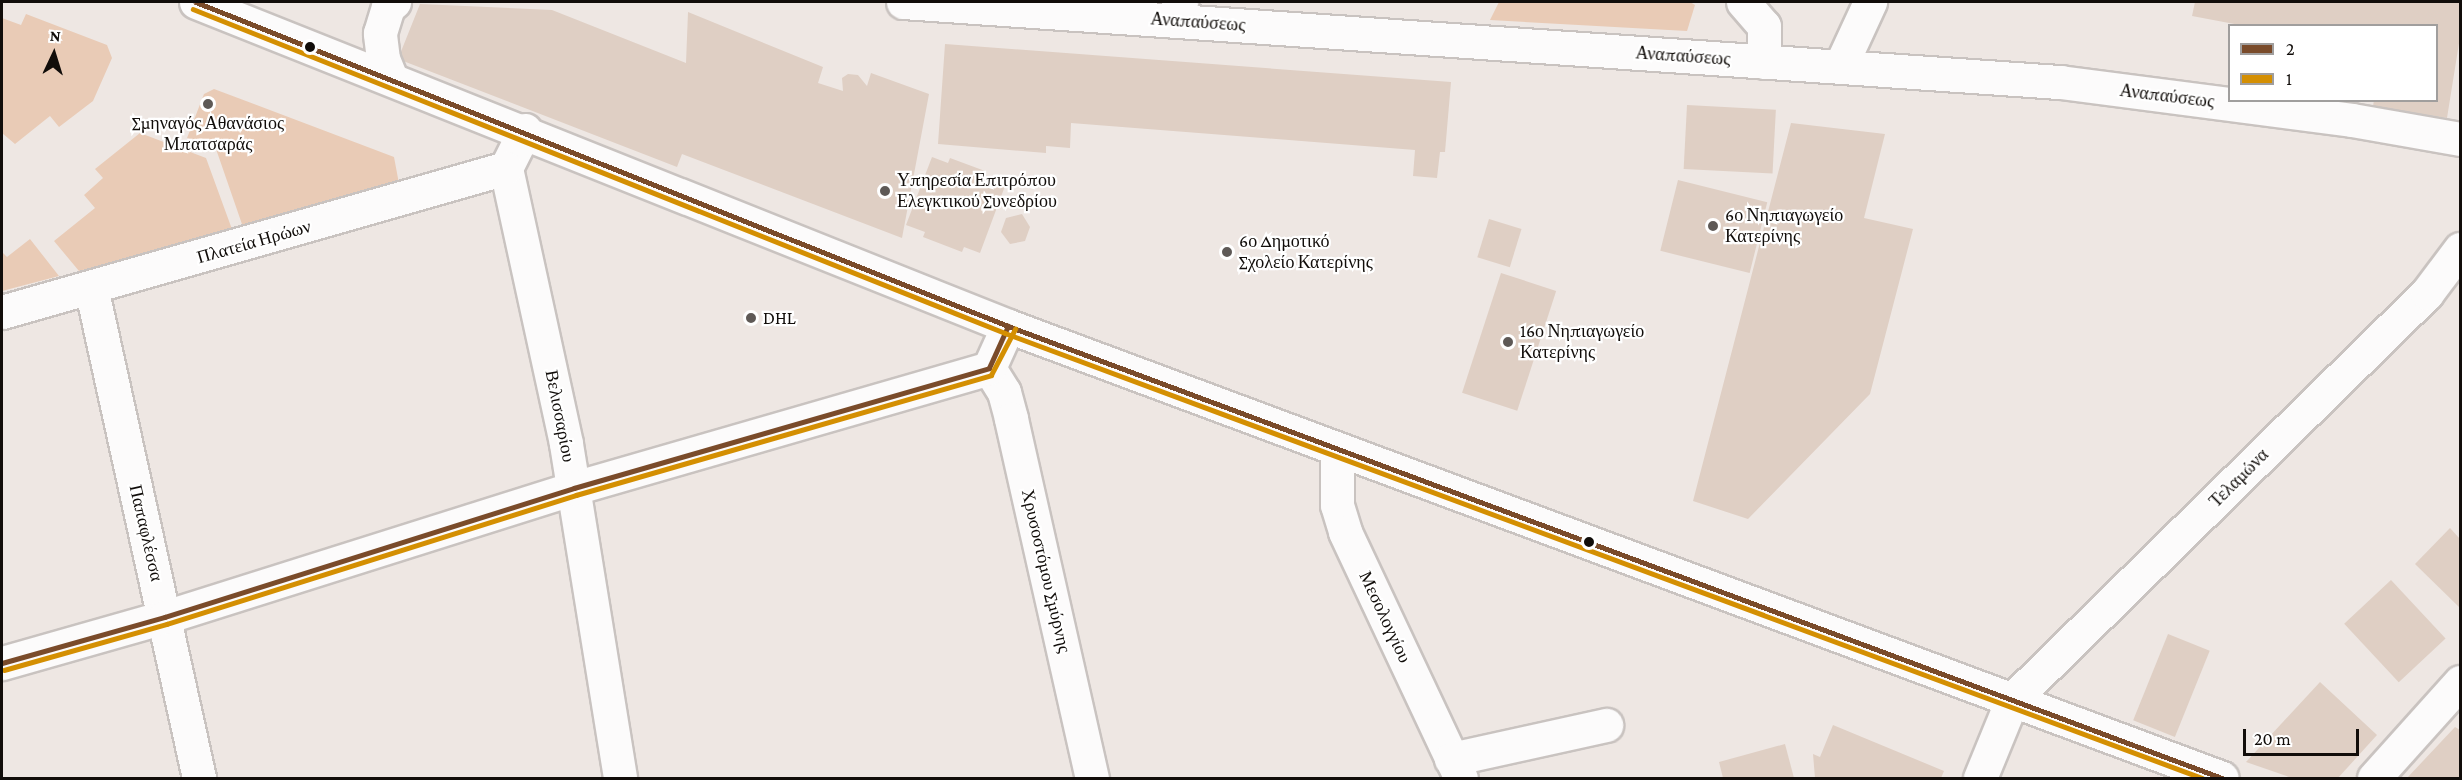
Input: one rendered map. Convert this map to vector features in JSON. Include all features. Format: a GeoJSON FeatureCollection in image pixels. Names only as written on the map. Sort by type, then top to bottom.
{"type":"FeatureCollection","features":[{"type":"Feature","properties":{"kind":"street"},"geometry":{"type":"LineString","coordinates":[[196,2],[390,76],[1008,326],[2222,778]]}},
{"type":"Feature","properties":{"kind":"street"},"geometry":{"type":"LineString","coordinates":[[390,76],[382,58],[380,33],[388,7],[394,2]]}},
{"type":"Feature","properties":{"kind":"street","name":"Αναπαύσεως"},"geometry":{"type":"LineString","coordinates":[[903,2],[1176,11],[1764,62],[2072,84],[2352,120],[2460,139]]}},
{"type":"Feature","properties":{"kind":"street"},"geometry":{"type":"LineString","coordinates":[[1743,2],[1764,26],[1764,62]]}},
{"type":"Feature","properties":{"kind":"street"},"geometry":{"type":"LineString","coordinates":[[1840,67],[1870,2]]}},
{"type":"Feature","properties":{"kind":"street"},"geometry":{"type":"LineString","coordinates":[[506,168],[525,130]]}},
{"type":"Feature","properties":{"kind":"street","name":"Πλατεία Ηρώων"},"geometry":{"type":"LineString","coordinates":[[2,312],[506,168]]}},
{"type":"Feature","properties":{"kind":"street","name":"Βελισσαρίου"},"geometry":{"type":"LineString","coordinates":[[506,168],[574,488],[620,778]]}},
{"type":"Feature","properties":{"kind":"street","name":"Τελαμώνα"},"geometry":{"type":"LineString","coordinates":[[2012,700],[2427,293],[2460,249]]}},
{"type":"Feature","properties":{"kind":"street","name":"Παπαφλέσσα"},"geometry":{"type":"LineString","coordinates":[[91,287],[199,778]]}},
{"type":"Feature","properties":{"kind":"street"},"geometry":{"type":"LineString","coordinates":[[2,663],[165,617],[574,488],[989,368],[1008,326]]}},
{"type":"Feature","properties":{"kind":"street","name":"Χρυσοστόμου Σμύρνης"},"geometry":{"type":"LineString","coordinates":[[989,368],[1004,392],[1011,419],[1092,778]]}},
{"type":"Feature","properties":{"kind":"street","name":"Μεσολογγίου"},"geometry":{"type":"LineString","coordinates":[[1337,449],[1337,505],[1345,532],[1456,769]]}},
{"type":"Feature","properties":{"kind":"street"},"geometry":{"type":"LineString","coordinates":[[2374,778],[2460,682]]}},
{"type":"Feature","properties":{"kind":"street"},"geometry":{"type":"LineString","coordinates":[[1980,778],[2012,700]]}},
{"type":"Feature","properties":{"kind":"street"},"geometry":{"type":"LineString","coordinates":[[1456,769],[1606,725]]}},
{"type":"Feature","properties":{"kind":"shaded area"},"geometry":{"type":"Polygon","coordinates":[[[1499,2],[1690,2],[1695,5],[1687,31],[1490,20],[1499,2]]]}},
{"type":"Feature","properties":{"kind":"shaded area"},"geometry":{"type":"Polygon","coordinates":[[[26,14],[107,45],[112,58],[93,101],[59,127],[50,116],[15,144],[2,133],[2,18],[21,25],[26,14]]]}},
{"type":"Feature","properties":{"kind":"shaded area"},"geometry":{"type":"Polygon","coordinates":[[[214,89],[394,157],[400,189],[244,230],[216,149],[187,138],[204,94],[214,89]]]}},
{"type":"Feature","properties":{"kind":"shaded area"},"geometry":{"type":"Polygon","coordinates":[[[140,133],[206,158],[233,232],[79,271],[54,241],[95,208],[84,195],[103,178],[95,169],[140,133]]]}},
{"type":"Feature","properties":{"kind":"shaded area"},"geometry":{"type":"Polygon","coordinates":[[[30,239],[59,276],[2,291],[2,252],[7,257],[30,239]]]}},
{"type":"Feature","properties":{"kind":"building"},"geometry":{"type":"Polygon","coordinates":[[[2195,2],[2460,2],[2460,37],[2447,118],[2373,106],[2374,102],[2438,102],[2438,24],[2234,24],[2192,16],[2195,2]]]}},
{"type":"Feature","properties":{"kind":"building"},"geometry":{"type":"Polygon","coordinates":[[[420,4],[552,10],[686,63],[688,12],[823,67],[818,83],[843,91],[842,78],[848,74],[858,75],[867,86],[871,73],[929,94],[902,238],[682,154],[677,167],[398,59],[420,4]]]}},
{"type":"Feature","properties":{"kind":"building"},"geometry":{"type":"Polygon","coordinates":[[[945,44],[1451,82],[1445,152],[1440,152],[1437,178],[1413,176],[1415,150],[1071,123],[1070,148],[1046,146],[1046,153],[938,144],[945,44]]]}},
{"type":"Feature","properties":{"kind":"building"},"geometry":{"type":"Polygon","coordinates":[[[1687,105],[1776,110],[1773,174],[1684,169],[1687,105]]]}},
{"type":"Feature","properties":{"kind":"building"},"geometry":{"type":"Polygon","coordinates":[[[1791,123],[1885,134],[1864,218],[1913,229],[1870,394],[1748,519],[1693,501],[1791,123]]]}},
{"type":"Feature","properties":{"kind":"building"},"geometry":{"type":"Polygon","coordinates":[[[932,157],[948,163],[950,158],[985,171],[983,177],[1005,186],[980,253],[964,247],[962,252],[923,237],[925,232],[906,225],[932,157]]]}},
{"type":"Feature","properties":{"kind":"building","name":"6ο Νηπιαγωγείο Κατερίνης"},"geometry":{"type":"Polygon","coordinates":[[[1678,180],[1767,202],[1750,273],[1660,251],[1678,180]]]}},
{"type":"Feature","properties":{"kind":"building"},"geometry":{"type":"Polygon","coordinates":[[[1022,214],[1030,227],[1025,241],[1010,244],[1001,232],[1006,218],[1022,214]]]}},
{"type":"Feature","properties":{"kind":"building"},"geometry":{"type":"Polygon","coordinates":[[[1489,219],[1522,229],[1510,267],[1477,257],[1489,219]]]}},
{"type":"Feature","properties":{"kind":"building","name":"16ο Νηπιαγωγείο Κατερίνης"},"geometry":{"type":"Polygon","coordinates":[[[1501,273],[1556,291],[1517,411],[1462,393],[1501,273]]]}},
{"type":"Feature","properties":{"kind":"building"},"geometry":{"type":"Polygon","coordinates":[[[2450,528],[2460,539],[2460,608],[2415,564],[2450,528]]]}},
{"type":"Feature","properties":{"kind":"building"},"geometry":{"type":"Polygon","coordinates":[[[2391,580],[2446,639],[2399,682],[2344,624],[2391,580]]]}},
{"type":"Feature","properties":{"kind":"building"},"geometry":{"type":"Polygon","coordinates":[[[2168,634],[2210,651],[2175,737],[2133,720],[2168,634]]]}},
{"type":"Feature","properties":{"kind":"building"},"geometry":{"type":"Polygon","coordinates":[[[2320,682],[2377,735],[2338,778],[2292,778],[2246,762],[2320,682]]]}},
{"type":"Feature","properties":{"kind":"building"},"geometry":{"type":"Polygon","coordinates":[[[1833,725],[1944,771],[1941,778],[1815,778],[1813,754],[1820,757],[1833,725]]]}},
{"type":"Feature","properties":{"kind":"building"},"geometry":{"type":"Polygon","coordinates":[[[2455,727],[2460,730],[2460,778],[2407,778],[2455,727]]]}},
{"type":"Feature","properties":{"kind":"building"},"geometry":{"type":"Polygon","coordinates":[[[1785,744],[1794,778],[1723,778],[1719,762],[1785,744]]]}},
{"type":"Feature","properties":{"kind":"transit line","name":"2"},"geometry":{"type":"LineString","coordinates":[[196,2],[1008,326],[2222,778]]}},
{"type":"Feature","properties":{"kind":"transit line","name":"1"},"geometry":{"type":"LineString","coordinates":[[193,9],[1005,333],[2202,778]]}},
{"type":"Feature","properties":{"kind":"transit line","name":"2"},"geometry":{"type":"LineString","coordinates":[[2,663],[165,617],[574,488],[989,368],[1008,326]]}},
{"type":"Feature","properties":{"kind":"transit line","name":"1"},"geometry":{"type":"LineString","coordinates":[[4,670],[167,624],[576,495],[991,375],[1015,329]]}},
{"type":"Feature","properties":{"kind":"place","name":"Σμηναγός Αθανάσιος Μπατσαράς"},"geometry":{"type":"Point","coordinates":[208,104]}},
{"type":"Feature","properties":{"kind":"place","name":"Υπηρεσία Επιτρόπου Ελεγκτικού Συνεδρίου"},"geometry":{"type":"Point","coordinates":[885,191]}},
{"type":"Feature","properties":{"kind":"place","name":"6ο Νηπιαγωγείο Κατερίνης"},"geometry":{"type":"Point","coordinates":[1713,226]}},
{"type":"Feature","properties":{"kind":"place","name":"6ο Δημοτικό Σχολείο Κατερίνης"},"geometry":{"type":"Point","coordinates":[1227,252]}},
{"type":"Feature","properties":{"kind":"place","name":"DHL"},"geometry":{"type":"Point","coordinates":[751,318]}},
{"type":"Feature","properties":{"kind":"place","name":"16ο Νηπιαγωγείο Κατερίνης"},"geometry":{"type":"Point","coordinates":[1508,342]}}]}
